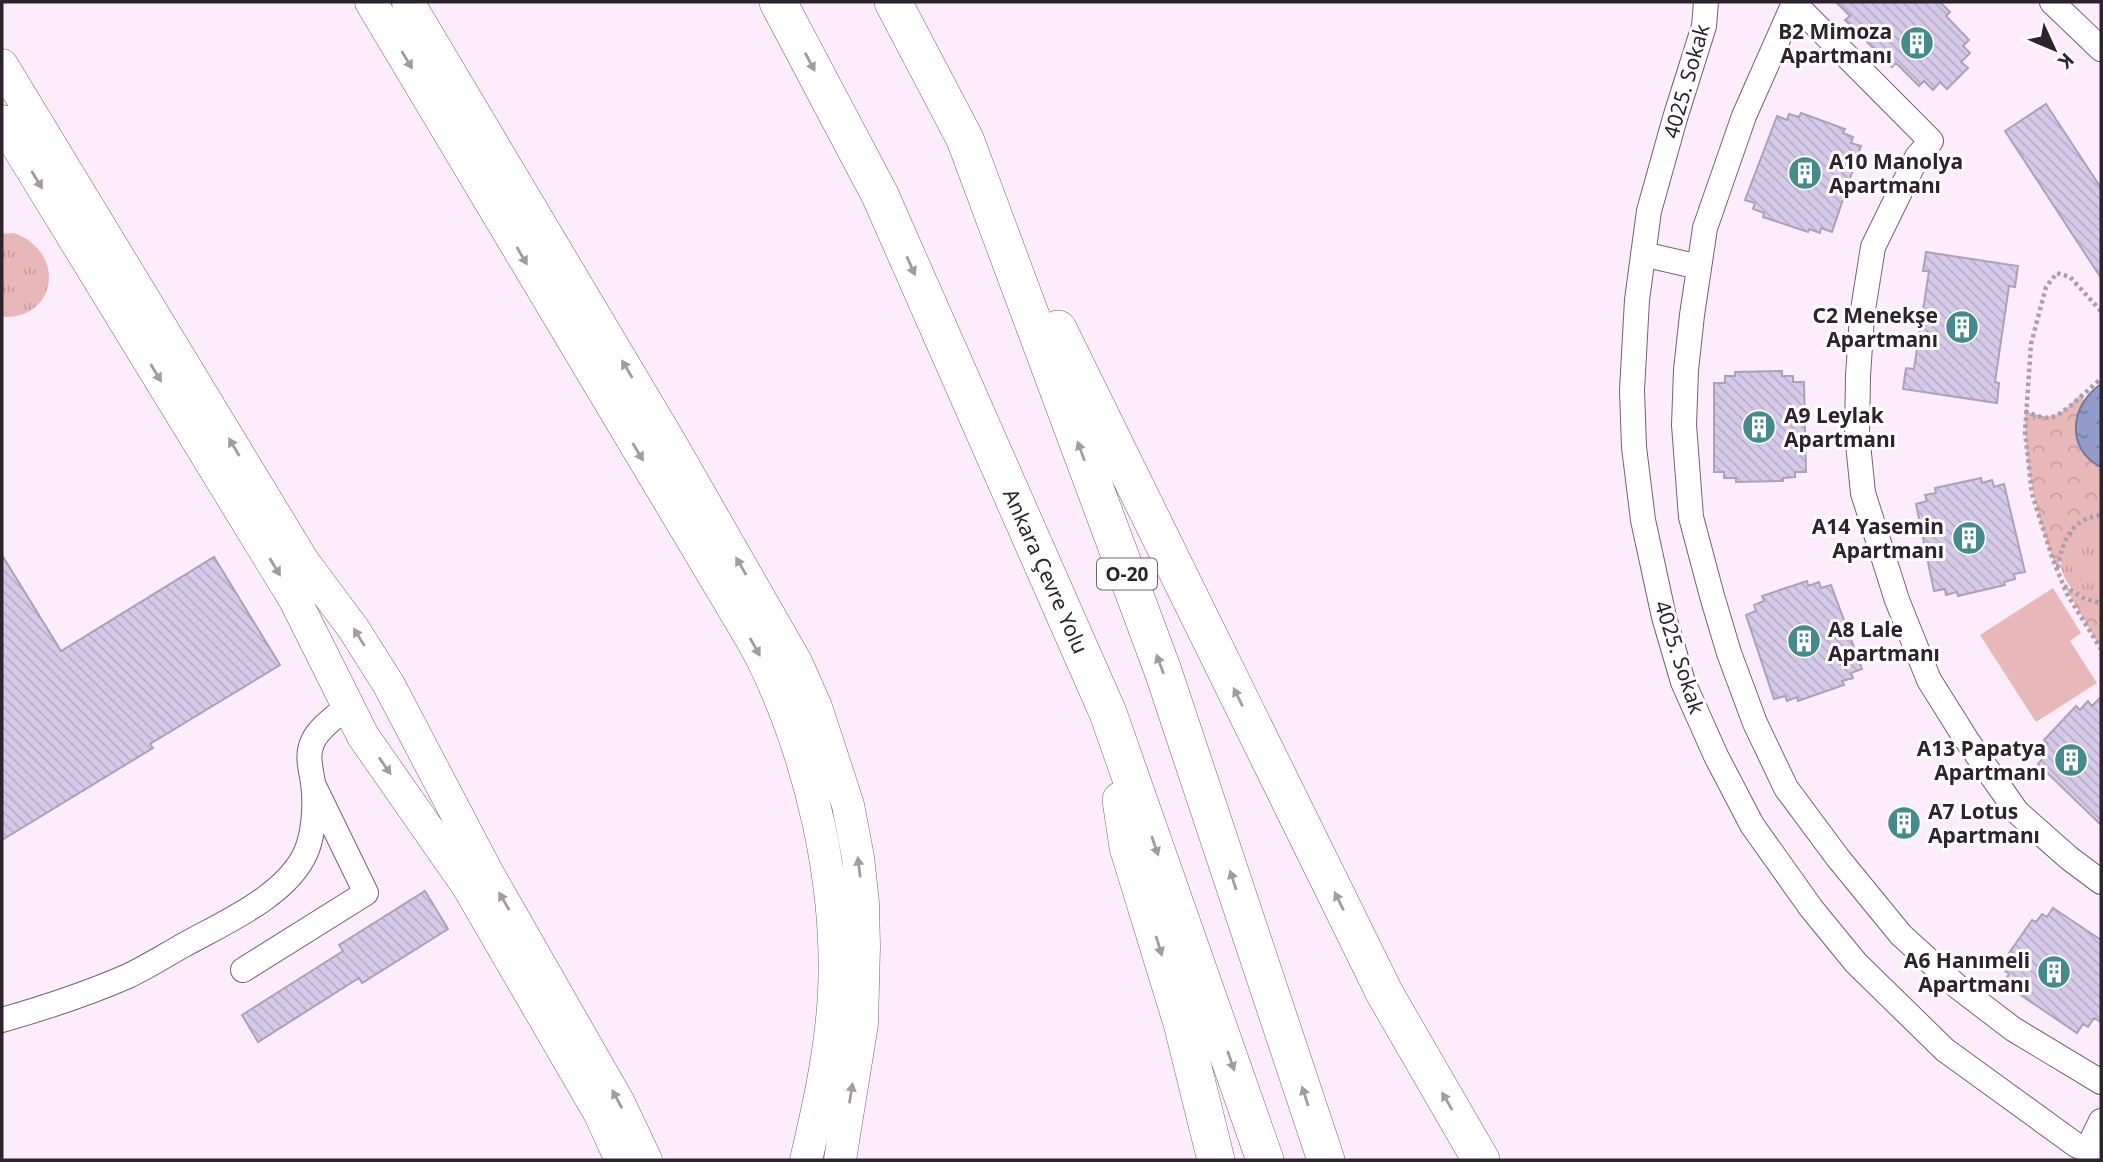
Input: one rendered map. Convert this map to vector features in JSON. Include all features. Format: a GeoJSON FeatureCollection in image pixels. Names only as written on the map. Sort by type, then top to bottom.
{"type":"FeatureCollection","features":[{"type":"Feature","properties":{"kind":"highway","name":"Ankara Çevre Yolu"},"geometry":{"type":"LineString","coordinates":[[778,2],[880,195],[1108,713],[1265,1160]]}},
{"type":"Feature","properties":{"kind":"highway","name":"O-20"},"geometry":{"type":"LineString","coordinates":[[894,2],[965,139],[1163,671],[1326,1160]]}},
{"type":"Feature","properties":{"kind":"highway"},"geometry":{"type":"LineString","coordinates":[[965,139],[1385,994],[1481,1160]]}},
{"type":"Feature","properties":{"kind":"highway"},"geometry":{"type":"LineString","coordinates":[[1108,713],[1128,847],[1182,1023],[1216,1160]]}},
{"type":"Feature","properties":{"kind":"main road"},"geometry":{"type":"LineString","coordinates":[[371,2],[727,598],[765,665],[780,698],[816,811],[834,953],[834,992],[826,1070],[806,1160]]}},
{"type":"Feature","properties":{"kind":"main road"},"geometry":{"type":"LineString","coordinates":[[408,2],[670,442],[796,662],[816,707],[848,805],[863,903],[862,1024],[840,1160]]}},
{"type":"Feature","properties":{"kind":"main road"},"geometry":{"type":"LineString","coordinates":[[2,65],[303,561],[353,628],[389,685],[487,872],[619,1103],[646,1160]]}},
{"type":"Feature","properties":{"kind":"main road"},"geometry":{"type":"LineString","coordinates":[[2,121],[295,600],[363,736],[467,885],[600,1114],[621,1160]]}},
{"type":"Feature","properties":{"kind":"main road"},"geometry":{"type":"LineString","coordinates":[[347,707],[357,718],[364,720],[379,717],[389,707],[389,685]]}},
{"type":"Feature","properties":{"kind":"street","name":"4025. Sokak"},"geometry":{"type":"LineString","coordinates":[[1706,2],[1704,26],[1649,211],[1637,300],[1632,390],[1634,447],[1643,520],[1664,617],[1683,682],[1716,756],[1752,825],[1811,908],[1856,963],[1945,1050],[2066,1138],[2094,1153]]}},
{"type":"Feature","properties":{"kind":"street"},"geometry":{"type":"LineString","coordinates":[[2052,2],[2101,49]]}},
{"type":"Feature","properties":{"kind":"street"},"geometry":{"type":"LineString","coordinates":[[2101,882],[2017,812],[1929,680],[1897,600],[1863,493],[1857,433],[1862,316],[1873,247],[1917,157],[1931,141],[1794,3],[1744,116],[1705,228],[1686,370],[1684,425],[1691,517],[1729,653],[1755,723],[1786,788],[1838,858],[1901,935],[1958,987],[2014,1029],[2101,1082]]}},
{"type":"Feature","properties":{"kind":"street"},"geometry":{"type":"LineString","coordinates":[[1643,254],[1699,267]]}},
{"type":"Feature","properties":{"kind":"street"},"geometry":{"type":"LineString","coordinates":[[2,1020],[45,1008],[130,975],[250,908],[275,890],[305,853],[312,833],[313,784],[309,764],[313,741],[330,721],[347,707]]}},
{"type":"Feature","properties":{"kind":"street"},"geometry":{"type":"LineString","coordinates":[[243,970],[366,893],[313,784]]}},
{"type":"Feature","properties":{"kind":"street"},"geometry":{"type":"LineString","coordinates":[[2094,1153],[2101,1121]]}},
{"type":"Feature","properties":{"kind":"path"},"geometry":{"type":"LineString","coordinates":[[2101,311],[2070,277],[2057,273],[2046,287],[2031,344],[2025,411],[2032,494],[2064,586],[2101,649]]}},
{"type":"Feature","properties":{"kind":"path"},"geometry":{"type":"LineString","coordinates":[[2025,411],[2041,417],[2053,417],[2064,411],[2101,379]]}},
{"type":"Feature","properties":{"kind":"path"},"geometry":{"type":"LineString","coordinates":[[2058,571],[2061,550],[2074,526],[2085,519],[2101,515]]}},
{"type":"Feature","properties":{"kind":"path"},"geometry":{"type":"LineString","coordinates":[[2064,586],[2085,599],[2101,603]]}},
{"type":"Feature","properties":{"kind":"green space"},"geometry":{"type":"Polygon","coordinates":[[[14,233],[31,242],[42,255],[48,269],[48,284],[44,297],[34,308],[20,315],[2,317],[2,234],[14,233]]]}},
{"type":"Feature","properties":{"kind":"green space"},"geometry":{"type":"Polygon","coordinates":[[[2079,396],[2084,399],[2079,418],[2079,438],[2087,455],[2101,467],[2101,515],[2082,521],[2069,534],[2058,571],[2033,493],[2025,411],[2042,416],[2055,415],[2079,396]]]}},
{"type":"Feature","properties":{"kind":"green space"},"geometry":{"type":"Polygon","coordinates":[[[2101,515],[2101,603],[2083,597],[2071,587],[2063,573],[2060,559],[2063,544],[2071,531],[2083,520],[2101,515]]]}},
{"type":"Feature","properties":{"kind":"green space"},"geometry":{"type":"Polygon","coordinates":[[[2064,585],[2085,599],[2101,603],[2101,649],[2064,585]]]}},
{"type":"Feature","properties":{"kind":"green space"},"geometry":{"type":"Polygon","coordinates":[[[2053,588],[2081,633],[2070,641],[2097,683],[2036,722],[1980,635],[2053,588]]]}},
{"type":"Feature","properties":{"kind":"water"},"geometry":{"type":"Polygon","coordinates":[[[2101,384],[2101,467],[2081,449],[2076,427],[2083,403],[2101,384]]]}},
{"type":"Feature","properties":{"kind":"building","name":"B2 Mimoza Apartmanı"},"geometry":{"type":"Polygon","coordinates":[[[1836,2],[1940,2],[1950,12],[1946,16],[1969,40],[1963,46],[1970,53],[1961,62],[1968,68],[1947,89],[1940,82],[1933,90],[1924,81],[1919,86],[1896,63],[1892,67],[1845,20],[1850,16],[1836,2]]]}},
{"type":"Feature","properties":{"kind":"building"},"geometry":{"type":"Polygon","coordinates":[[[2046,104],[2101,188],[2101,278],[2005,131],[2046,104]]]}},
{"type":"Feature","properties":{"kind":"building","name":"A10 Manolya Apartmanı"},"geometry":{"type":"Polygon","coordinates":[[[1801,113],[1845,129],[1843,133],[1853,137],[1851,143],[1861,146],[1832,232],[1821,228],[1820,233],[1809,229],[1808,232],[1763,217],[1764,213],[1753,209],[1755,203],[1745,200],[1777,116],[1787,120],[1789,114],[1799,117],[1801,113]]]}},
{"type":"Feature","properties":{"kind":"building","name":"C2 Menekşe Apartmanı"},"geometry":{"type":"Polygon","coordinates":[[[1926,252],[2018,266],[2015,287],[2009,286],[1995,382],[1999,383],[1997,403],[1903,389],[1906,368],[1914,369],[1929,271],[1923,271],[1926,252]]]}},
{"type":"Feature","properties":{"kind":"building","name":"A9 Leylak Apartmanı"},"geometry":{"type":"Polygon","coordinates":[[[1782,371],[1782,376],[1793,376],[1793,382],[1804,382],[1806,472],[1795,472],[1795,477],[1783,478],[1783,481],[1736,482],[1736,478],[1724,478],[1724,472],[1714,472],[1714,383],[1725,383],[1725,376],[1735,376],[1735,372],[1782,371]]]}},
{"type":"Feature","properties":{"kind":"building","name":"A14 Yasemin Apartmanı"},"geometry":{"type":"Polygon","coordinates":[[[1981,478],[1982,483],[1992,480],[1994,487],[2004,484],[2025,572],[2014,574],[2015,579],[2004,582],[2005,585],[1958,596],[1957,592],[1946,595],[1945,589],[1934,591],[1916,504],[1927,501],[1925,495],[1936,493],[1935,488],[1981,478]]]}},
{"type":"Feature","properties":{"kind":"building"},"geometry":{"type":"Polygon","coordinates":[[[2,555],[61,651],[214,557],[280,665],[150,744],[153,748],[2,840],[2,555]]]}},
{"type":"Feature","properties":{"kind":"building","name":"A8 Lale Apartmanı"},"geometry":{"type":"Polygon","coordinates":[[[1807,581],[1808,586],[1819,582],[1821,588],[1831,585],[1862,669],[1851,673],[1853,678],[1842,681],[1844,685],[1798,701],[1797,697],[1787,701],[1785,696],[1774,699],[1746,615],[1756,611],[1754,605],[1764,601],[1762,596],[1807,581]]]}},
{"type":"Feature","properties":{"kind":"building","name":"A13 Papatya Apartmanı"},"geometry":{"type":"Polygon","coordinates":[[[2101,697],[2101,825],[2038,764],[2045,756],[2041,751],[2048,744],[2044,740],[2076,706],[2080,710],[2088,701],[2092,706],[2101,697]]]}},
{"type":"Feature","properties":{"kind":"building"},"geometry":{"type":"Polygon","coordinates":[[[425,891],[448,929],[362,983],[359,978],[258,1042],[242,1015],[343,951],[339,945],[425,891]]]}},
{"type":"Feature","properties":{"kind":"building","name":"A6 Hanımeli Apartmanı"},"geometry":{"type":"Polygon","coordinates":[[[2053,908],[2101,940],[2101,1022],[2094,1018],[2088,1027],[2083,1024],[2077,1033],[2003,983],[2009,974],[2004,970],[2010,962],[2005,959],[2032,920],[2036,922],[2042,914],[2047,917],[2053,908]]]}},
{"type":"Feature","properties":{"kind":"place","name":"B2 Mimoza Apartmanı"},"geometry":{"type":"Point","coordinates":[1917,43]}},
{"type":"Feature","properties":{"kind":"place","name":"A10 Manolya Apartmanı"},"geometry":{"type":"Point","coordinates":[1805,173]}},
{"type":"Feature","properties":{"kind":"place","name":"C2 Menekşe Apartmanı"},"geometry":{"type":"Point","coordinates":[1962,327]}},
{"type":"Feature","properties":{"kind":"place","name":"A9 Leylak Apartmanı"},"geometry":{"type":"Point","coordinates":[1759,427]}},
{"type":"Feature","properties":{"kind":"place","name":"A14 Yasemin Apartmanı"},"geometry":{"type":"Point","coordinates":[1969,538]}},
{"type":"Feature","properties":{"kind":"place","name":"A8 Lale Apartmanı"},"geometry":{"type":"Point","coordinates":[1804,641]}},
{"type":"Feature","properties":{"kind":"place","name":"A13 Papatya Apartmanı"},"geometry":{"type":"Point","coordinates":[2071,760]}},
{"type":"Feature","properties":{"kind":"place","name":"A7 Lotus Apartmanı"},"geometry":{"type":"Point","coordinates":[1904,823]}},
{"type":"Feature","properties":{"kind":"place","name":"A6 Hanımeli Apartmanı"},"geometry":{"type":"Point","coordinates":[2054,972]}}]}
